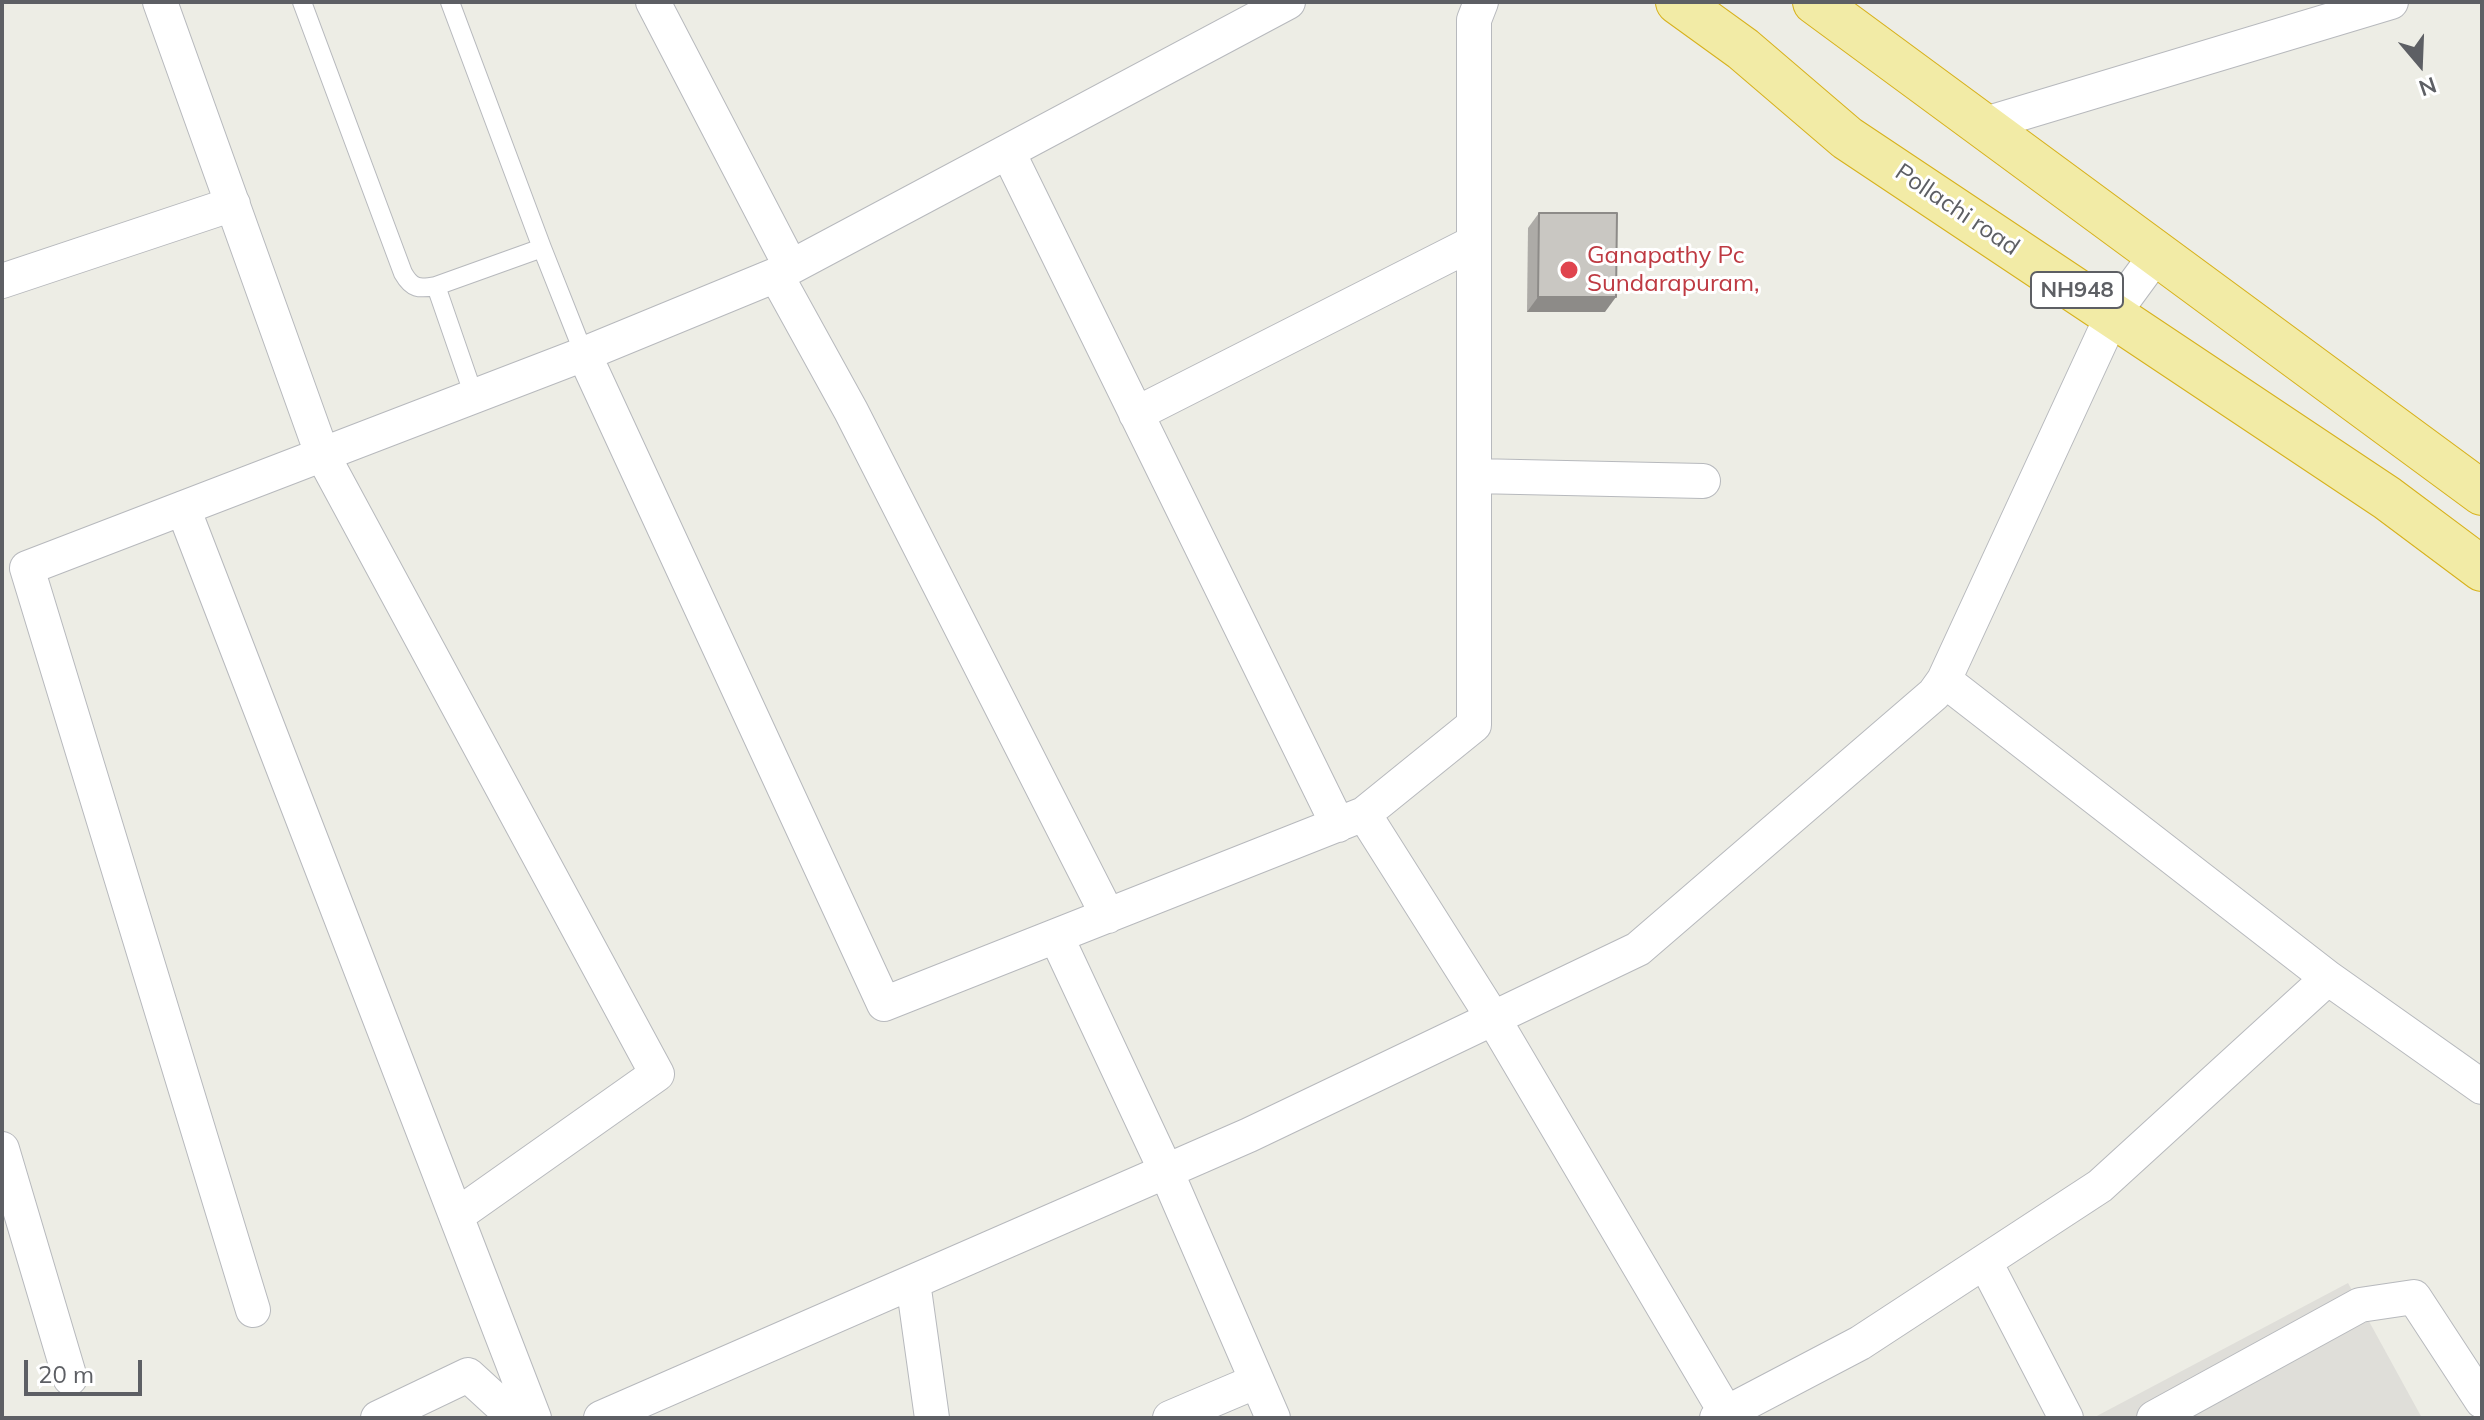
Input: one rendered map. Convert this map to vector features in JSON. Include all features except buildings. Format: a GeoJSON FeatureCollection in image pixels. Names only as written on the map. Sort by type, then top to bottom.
{"type":"FeatureCollection","features":[{"type":"Feature","properties":{"kind":"highway","name":"Pollachi road"},"geometry":{"type":"LineString","coordinates":[[1678,2],[1743,49],[1847,138],[2387,498],[2482,569]]}},
{"type":"Feature","properties":{"kind":"highway","name":"NH948"},"geometry":{"type":"LineString","coordinates":[[1815,2],[2481,491]]}},
{"type":"Feature","properties":{"kind":"street"},"geometry":{"type":"LineString","coordinates":[[160,2],[322,454],[657,1074],[456,1216]]}},
{"type":"Feature","properties":{"kind":"street"},"geometry":{"type":"LineString","coordinates":[[653,2],[851,411],[1108,916]]}},
{"type":"Feature","properties":{"kind":"street"},"geometry":{"type":"LineString","coordinates":[[253,1310],[27,568],[584,354],[784,271],[1288,2]]}},
{"type":"Feature","properties":{"kind":"street"},"geometry":{"type":"LineString","coordinates":[[584,354],[884,1004],[1351,820],[1474,725],[1474,20],[1481,2]]}},
{"type":"Feature","properties":{"kind":"street"},"geometry":{"type":"LineString","coordinates":[[1982,125],[2391,2]]}},
{"type":"Feature","properties":{"kind":"street"},"geometry":{"type":"LineString","coordinates":[[1008,152],[1136,414],[1351,820],[1493,1018],[1724,1416],[1860,1343],[2100,1186],[2328,978]]}},
{"type":"Feature","properties":{"kind":"street"},"geometry":{"type":"LineString","coordinates":[[2,281],[233,204]]}},
{"type":"Feature","properties":{"kind":"street"},"geometry":{"type":"LineString","coordinates":[[1136,414],[1473,243]]}},
{"type":"Feature","properties":{"kind":"street"},"geometry":{"type":"LineString","coordinates":[[601,1418],[1249,1135],[1638,949],[1934,694],[1944,680],[2113,314],[2157,254]]}},
{"type":"Feature","properties":{"kind":"street"},"geometry":{"type":"LineString","coordinates":[[1474,476],[1703,481]]}},
{"type":"Feature","properties":{"kind":"street"},"geometry":{"type":"LineString","coordinates":[[183,508],[534,1418]]}},
{"type":"Feature","properties":{"kind":"street"},"geometry":{"type":"LineString","coordinates":[[2,574],[56,557]]}},
{"type":"Feature","properties":{"kind":"street"},"geometry":{"type":"LineString","coordinates":[[1944,680],[2328,978],[2482,1087]]}},
{"type":"Feature","properties":{"kind":"street"},"geometry":{"type":"LineString","coordinates":[[1056,936],[1166,1171],[1273,1418]]}},
{"type":"Feature","properties":{"kind":"street"},"geometry":{"type":"LineString","coordinates":[[2,1149],[70,1378]]}},
{"type":"Feature","properties":{"kind":"street"},"geometry":{"type":"LineString","coordinates":[[1985,1262],[2066,1418]]}},
{"type":"Feature","properties":{"kind":"street"},"geometry":{"type":"LineString","coordinates":[[913,1282],[932,1418]]}},
{"type":"Feature","properties":{"kind":"street"},"geometry":{"type":"LineString","coordinates":[[2154,1418],[2360,1305],[2414,1297],[2482,1401]]}},
{"type":"Feature","properties":{"kind":"street"},"geometry":{"type":"LineString","coordinates":[[378,1418],[468,1375],[515,1418]]}},
{"type":"Feature","properties":{"kind":"street"},"geometry":{"type":"LineString","coordinates":[[1170,1418],[1257,1381]]}},
{"type":"Feature","properties":{"kind":"lane"},"geometry":{"type":"LineString","coordinates":[[302,2],[409,284],[420,289],[436,286],[542,248]]}},
{"type":"Feature","properties":{"kind":"lane"},"geometry":{"type":"LineString","coordinates":[[450,2],[584,354]]}},
{"type":"Feature","properties":{"kind":"lane"},"geometry":{"type":"LineString","coordinates":[[436,286],[474,396]]}},
{"type":"Feature","properties":{"kind":"shaded area"},"geometry":{"type":"Polygon","coordinates":[[[2348,1283],[2422,1418],[2093,1418],[2348,1283]]]}},
{"type":"Feature","properties":{"kind":"place","name":"Ganapathy Pc Sundarapuram,"},"geometry":{"type":"Point","coordinates":[1569,270]}}]}
